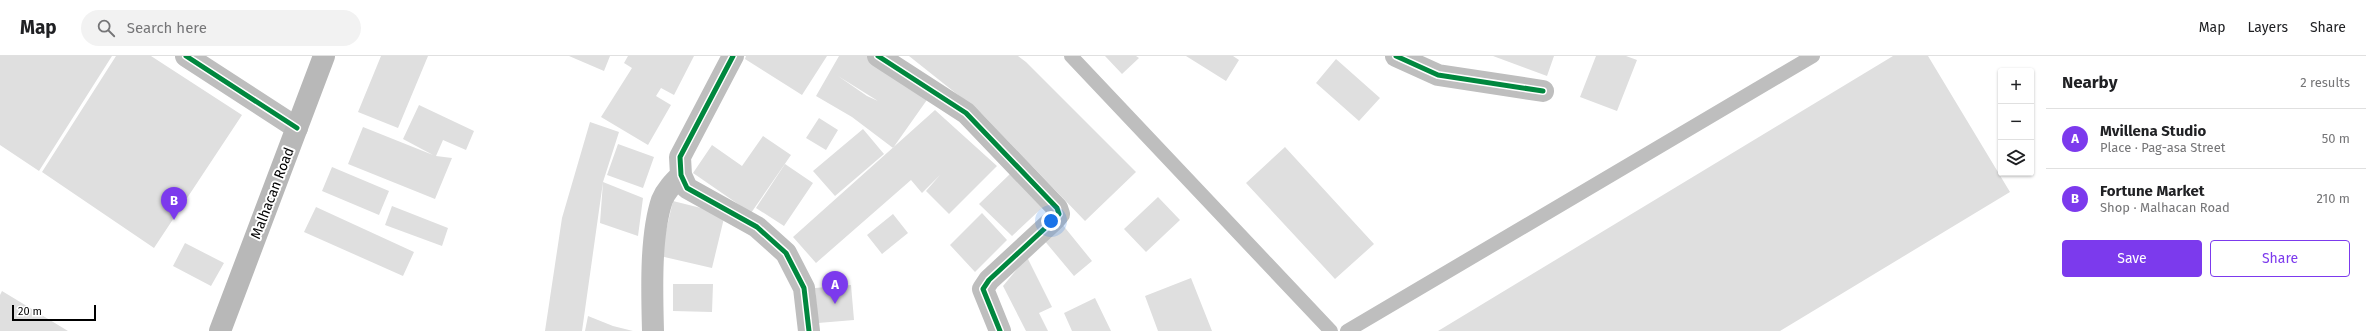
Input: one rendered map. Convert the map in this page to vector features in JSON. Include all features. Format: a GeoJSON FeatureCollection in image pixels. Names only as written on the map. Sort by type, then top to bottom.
{"type":"FeatureCollection","features":[{"type":"Feature","properties":{"kind":"main road","name":"Malhacan Road"},"geometry":{"type":"LineString","coordinates":[[220,331],[324,56]]}},
{"type":"Feature","properties":{"kind":"street"},"geometry":{"type":"LineString","coordinates":[[186,56],[296,128]]}},
{"type":"Feature","properties":{"kind":"street"},"geometry":{"type":"LineString","coordinates":[[733,56],[680,157],[681,175],[687,188],[757,227],[786,253],[804,288],[809,331]]}},
{"type":"Feature","properties":{"kind":"street"},"geometry":{"type":"LineString","coordinates":[[878,56],[966,113],[1057,208],[1059,214],[1055,219],[989,280],[983,288],[1000,331]]}},
{"type":"Feature","properties":{"kind":"street"},"geometry":{"type":"LineString","coordinates":[[1396,56],[1438,75],[1543,91]]}},
{"type":"Feature","properties":{"kind":"street"},"geometry":{"type":"LineString","coordinates":[[653,331],[654,245],[662,199],[670,186],[681,175]]}},
{"type":"Feature","properties":{"kind":"lane"},"geometry":{"type":"LineString","coordinates":[[1071,56],[1331,331]]}},
{"type":"Feature","properties":{"kind":"lane"},"geometry":{"type":"LineString","coordinates":[[1347,331],[1813,56]]}},
{"type":"Feature","properties":{"kind":"building"},"geometry":{"type":"Polygon","coordinates":[[[0,56],[112,56],[39,171],[0,145],[0,56]]]}},
{"type":"Feature","properties":{"kind":"building"},"geometry":{"type":"Polygon","coordinates":[[[116,56],[151,56],[242,115],[154,248],[42,172],[116,56]]]}},
{"type":"Feature","properties":{"kind":"building"},"geometry":{"type":"Polygon","coordinates":[[[381,56],[428,56],[398,128],[358,112],[381,56]]]}},
{"type":"Feature","properties":{"kind":"building"},"geometry":{"type":"Polygon","coordinates":[[[569,56],[610,56],[604,71],[569,56]]]}},
{"type":"Feature","properties":{"kind":"building"},"geometry":{"type":"Polygon","coordinates":[[[628,56],[694,56],[674,95],[661,88],[656,96],[671,105],[648,145],[601,117],[632,68],[624,63],[628,56]]]}},
{"type":"Feature","properties":{"kind":"building"},"geometry":{"type":"Polygon","coordinates":[[[746,56],[827,56],[802,95],[745,59],[746,56]]]}},
{"type":"Feature","properties":{"kind":"building"},"geometry":{"type":"Polygon","coordinates":[[[839,56],[867,56],[929,97],[893,148],[852,117],[816,96],[839,56]],[[838,76],[867,96],[878,101],[838,76]]]}},
{"type":"Feature","properties":{"kind":"building"},"geometry":{"type":"Polygon","coordinates":[[[909,56],[1018,56],[1026,62],[1136,172],[1085,221],[982,114],[909,56]]]}},
{"type":"Feature","properties":{"kind":"building"},"geometry":{"type":"Polygon","coordinates":[[[1105,56],[1136,56],[1139,58],[1122,74],[1105,56]]]}},
{"type":"Feature","properties":{"kind":"building"},"geometry":{"type":"Polygon","coordinates":[[[1186,56],[1233,56],[1239,60],[1226,81],[1186,56]]]}},
{"type":"Feature","properties":{"kind":"building"},"geometry":{"type":"Polygon","coordinates":[[[1493,56],[1554,56],[1547,76],[1493,56]]]}},
{"type":"Feature","properties":{"kind":"building"},"geometry":{"type":"Polygon","coordinates":[[[1596,56],[1626,56],[1637,60],[1617,111],[1580,97],[1596,56]]]}},
{"type":"Feature","properties":{"kind":"building"},"geometry":{"type":"Polygon","coordinates":[[[1893,56],[1928,56],[1998,172],[1998,176],[2000,176],[2010,192],[1780,331],[1438,331],[1893,56]]]}},
{"type":"Feature","properties":{"kind":"building"},"geometry":{"type":"Polygon","coordinates":[[[1336,59],[1380,98],[1359,121],[1316,83],[1336,59]]]}},
{"type":"Feature","properties":{"kind":"building"},"geometry":{"type":"Polygon","coordinates":[[[419,105],[474,131],[466,150],[443,140],[436,156],[452,158],[435,199],[348,164],[363,127],[433,155],[403,139],[419,105]]]}},
{"type":"Feature","properties":{"kind":"building"},"geometry":{"type":"Polygon","coordinates":[[[935,110],[997,166],[949,214],[926,191],[940,175],[922,193],[911,180],[816,263],[793,237],[935,110]]]}},
{"type":"Feature","properties":{"kind":"building"},"geometry":{"type":"Polygon","coordinates":[[[819,118],[838,130],[826,150],[806,138],[819,118]]]}},
{"type":"Feature","properties":{"kind":"building"},"geometry":{"type":"Polygon","coordinates":[[[590,122],[619,132],[603,182],[582,331],[545,331],[562,218],[590,122]]]}},
{"type":"Feature","properties":{"kind":"building"},"geometry":{"type":"Polygon","coordinates":[[[863,129],[884,154],[835,196],[813,171],[863,129]]]}},
{"type":"Feature","properties":{"kind":"building"},"geometry":{"type":"Polygon","coordinates":[[[763,136],[791,155],[751,213],[693,173],[712,145],[742,166],[763,136]]]}},
{"type":"Feature","properties":{"kind":"building"},"geometry":{"type":"Polygon","coordinates":[[[618,144],[654,157],[643,188],[607,175],[618,144]]]}},
{"type":"Feature","properties":{"kind":"building"},"geometry":{"type":"Polygon","coordinates":[[[1285,147],[1374,244],[1335,279],[1246,183],[1285,147]]]}},
{"type":"Feature","properties":{"kind":"building"},"geometry":{"type":"Polygon","coordinates":[[[785,164],[813,183],[784,226],[756,208],[785,164]]]}},
{"type":"Feature","properties":{"kind":"building"},"geometry":{"type":"Polygon","coordinates":[[[332,167],[389,191],[379,215],[322,191],[332,167]]]}},
{"type":"Feature","properties":{"kind":"building"},"geometry":{"type":"Polygon","coordinates":[[[1011,173],[1044,206],[1012,236],[979,204],[1011,173]]]}},
{"type":"Feature","properties":{"kind":"building"},"geometry":{"type":"Polygon","coordinates":[[[603,182],[643,198],[638,236],[600,223],[603,182]]]}},
{"type":"Feature","properties":{"kind":"building"},"geometry":{"type":"Polygon","coordinates":[[[1158,197],[1180,220],[1146,252],[1124,229],[1158,197]]]}},
{"type":"Feature","properties":{"kind":"building"},"geometry":{"type":"Polygon","coordinates":[[[673,201],[725,214],[712,268],[660,256],[673,201]]]}},
{"type":"Feature","properties":{"kind":"building"},"geometry":{"type":"Polygon","coordinates":[[[392,206],[448,228],[442,246],[385,225],[392,206]]]}},
{"type":"Feature","properties":{"kind":"building"},"geometry":{"type":"Polygon","coordinates":[[[316,207],[414,252],[403,276],[304,232],[316,207]]]}},
{"type":"Feature","properties":{"kind":"building"},"geometry":{"type":"Polygon","coordinates":[[[982,213],[1007,240],[975,272],[950,245],[982,213]]]}},
{"type":"Feature","properties":{"kind":"building"},"geometry":{"type":"Polygon","coordinates":[[[893,214],[908,233],[882,254],[867,235],[893,214]]]}},
{"type":"Feature","properties":{"kind":"building"},"geometry":{"type":"Polygon","coordinates":[[[1062,224],[1092,261],[1074,276],[1043,239],[1062,224]]]}},
{"type":"Feature","properties":{"kind":"building"},"geometry":{"type":"Polygon","coordinates":[[[185,243],[224,263],[211,286],[173,266],[185,243]]]}},
{"type":"Feature","properties":{"kind":"building"},"geometry":{"type":"Polygon","coordinates":[[[1027,257],[1052,307],[1039,313],[1048,331],[1026,331],[1003,286],[1027,257]]]}},
{"type":"Feature","properties":{"kind":"building"},"geometry":{"type":"Polygon","coordinates":[[[1191,278],[1212,331],[1158,331],[1145,296],[1191,278]]]}},
{"type":"Feature","properties":{"kind":"building"},"geometry":{"type":"Polygon","coordinates":[[[673,284],[713,284],[712,312],[673,311],[673,284]]]}},
{"type":"Feature","properties":{"kind":"building"},"geometry":{"type":"Polygon","coordinates":[[[851,285],[854,320],[818,323],[815,288],[851,285]]]}},
{"type":"Feature","properties":{"kind":"building"},"geometry":{"type":"Polygon","coordinates":[[[2,291],[68,331],[0,331],[0,295],[2,291]]]}},
{"type":"Feature","properties":{"kind":"building"},"geometry":{"type":"Polygon","coordinates":[[[1095,298],[1111,331],[1072,331],[1064,313],[1095,298]]]}},
{"type":"Feature","properties":{"kind":"building"},"geometry":{"type":"Polygon","coordinates":[[[588,316],[613,326],[633,331],[585,331],[588,316]]]}},
{"type":"Feature","properties":{"kind":"cycle path"},"geometry":{"type":"LineString","coordinates":[[186,56],[297,128]]}},
{"type":"Feature","properties":{"kind":"cycle path"},"geometry":{"type":"LineString","coordinates":[[733,56],[680,157],[681,175],[687,188],[757,227],[786,253],[804,288],[809,331]]}},
{"type":"Feature","properties":{"kind":"cycle path"},"geometry":{"type":"LineString","coordinates":[[878,56],[966,113],[1057,208],[1059,214],[1055,219],[989,280],[983,289],[1000,331]]}},
{"type":"Feature","properties":{"kind":"cycle path"},"geometry":{"type":"LineString","coordinates":[[1396,56],[1438,75],[1543,91]]}},
{"type":"Feature","properties":{"kind":"place","name":"Fortune Market"},"geometry":{"type":"Point","coordinates":[174,220]}},
{"type":"Feature","properties":{"kind":"place","name":"Mvillena Studio"},"geometry":{"type":"Point","coordinates":[835,304]}}]}
